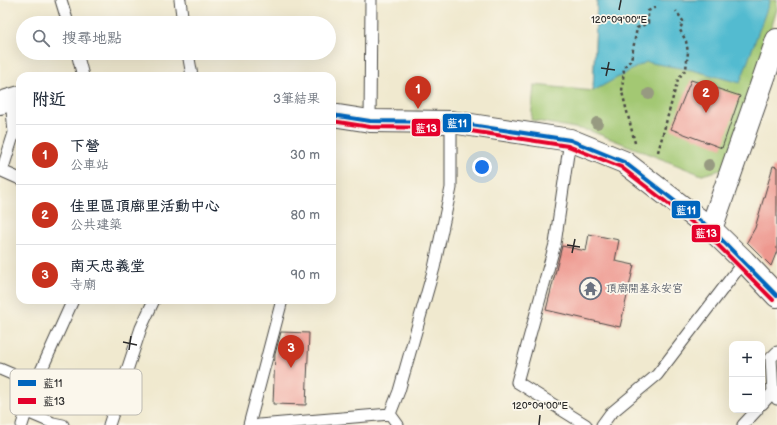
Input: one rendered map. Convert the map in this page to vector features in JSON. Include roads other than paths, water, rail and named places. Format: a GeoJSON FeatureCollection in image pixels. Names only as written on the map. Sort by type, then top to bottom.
{"type":"FeatureCollection","features":[{"type":"Feature","properties":{"kind":"street"},"geometry":{"type":"LineString","coordinates":[[711,229],[777,40]]}},
{"type":"Feature","properties":{"kind":"street"},"geometry":{"type":"LineString","coordinates":[[336,116],[370,121],[450,122],[570,140],[624,162],[711,229],[777,296]]}},
{"type":"Feature","properties":{"kind":"lane"},"geometry":{"type":"LineString","coordinates":[[61,0],[66,16]]}},
{"type":"Feature","properties":{"kind":"lane"},"geometry":{"type":"LineString","coordinates":[[180,0],[182,16]]}},
{"type":"Feature","properties":{"kind":"lane"},"geometry":{"type":"LineString","coordinates":[[370,121],[371,0]]}},
{"type":"Feature","properties":{"kind":"lane"},"geometry":{"type":"LineString","coordinates":[[78,60],[82,72]]}},
{"type":"Feature","properties":{"kind":"lane"},"geometry":{"type":"LineString","coordinates":[[189,60],[191,72]]}},
{"type":"Feature","properties":{"kind":"lane"},"geometry":{"type":"LineString","coordinates":[[10,100],[14,133],[2,171],[16,177]]}},
{"type":"Feature","properties":{"kind":"lane"},"geometry":{"type":"LineString","coordinates":[[390,414],[399,391],[434,268],[451,188],[450,122]]}},
{"type":"Feature","properties":{"kind":"lane"},"geometry":{"type":"LineString","coordinates":[[570,140],[555,244],[517,382],[586,425]]}},
{"type":"Feature","properties":{"kind":"lane"},"geometry":{"type":"LineString","coordinates":[[602,425],[610,414],[657,375],[744,261]]}},
{"type":"Feature","properties":{"kind":"lane"},"geometry":{"type":"LineString","coordinates":[[42,369],[72,304]]}},
{"type":"Feature","properties":{"kind":"lane"},"geometry":{"type":"LineString","coordinates":[[127,369],[141,328],[152,304]]}},
{"type":"Feature","properties":{"kind":"lane"},"geometry":{"type":"LineString","coordinates":[[249,425],[281,304]]}},
{"type":"Feature","properties":{"kind":"lane"},"geometry":{"type":"LineString","coordinates":[[765,402],[775,395],[771,358],[777,352]]}},
{"type":"Feature","properties":{"kind":"lane"},"geometry":{"type":"LineString","coordinates":[[0,368],[10,373]]}},
{"type":"Feature","properties":{"kind":"lane"},"geometry":{"type":"LineString","coordinates":[[743,425],[754,413]]}},
{"type":"Feature","properties":{"kind":"lane"},"geometry":{"type":"LineString","coordinates":[[259,425],[390,414]]}},
{"type":"Feature","properties":{"kind":"lane"},"geometry":{"type":"LineString","coordinates":[[390,414],[398,425]]}},
{"type":"Feature","properties":{"kind":"lane"},"geometry":{"type":"LineString","coordinates":[[22,425],[25,415]]}},
{"type":"Feature","properties":{"kind":"lane"},"geometry":{"type":"LineString","coordinates":[[33,415],[53,423],[63,425]]}},
{"type":"Feature","properties":{"kind":"lane"},"geometry":{"type":"LineString","coordinates":[[109,425],[112,415]]}},
{"type":"Feature","properties":{"kind":"water"},"geometry":{"type":"Polygon","coordinates":[[[597,0],[770,0],[740,83],[692,70],[646,62],[593,91],[597,0]]]}},
{"type":"Feature","properties":{"kind":"place","name":"下營"},"geometry":{"type":"Point","coordinates":[418,109]}},
{"type":"Feature","properties":{"kind":"place","name":"佳里區頂廍里活動中心"},"geometry":{"type":"Point","coordinates":[706,113]}},
{"type":"Feature","properties":{"kind":"place","name":"頂廍開基永安宮"},"geometry":{"type":"Point","coordinates":[590,288]}},
{"type":"Feature","properties":{"kind":"place","name":"南天忠義堂"},"geometry":{"type":"Point","coordinates":[291,368]}}]}
